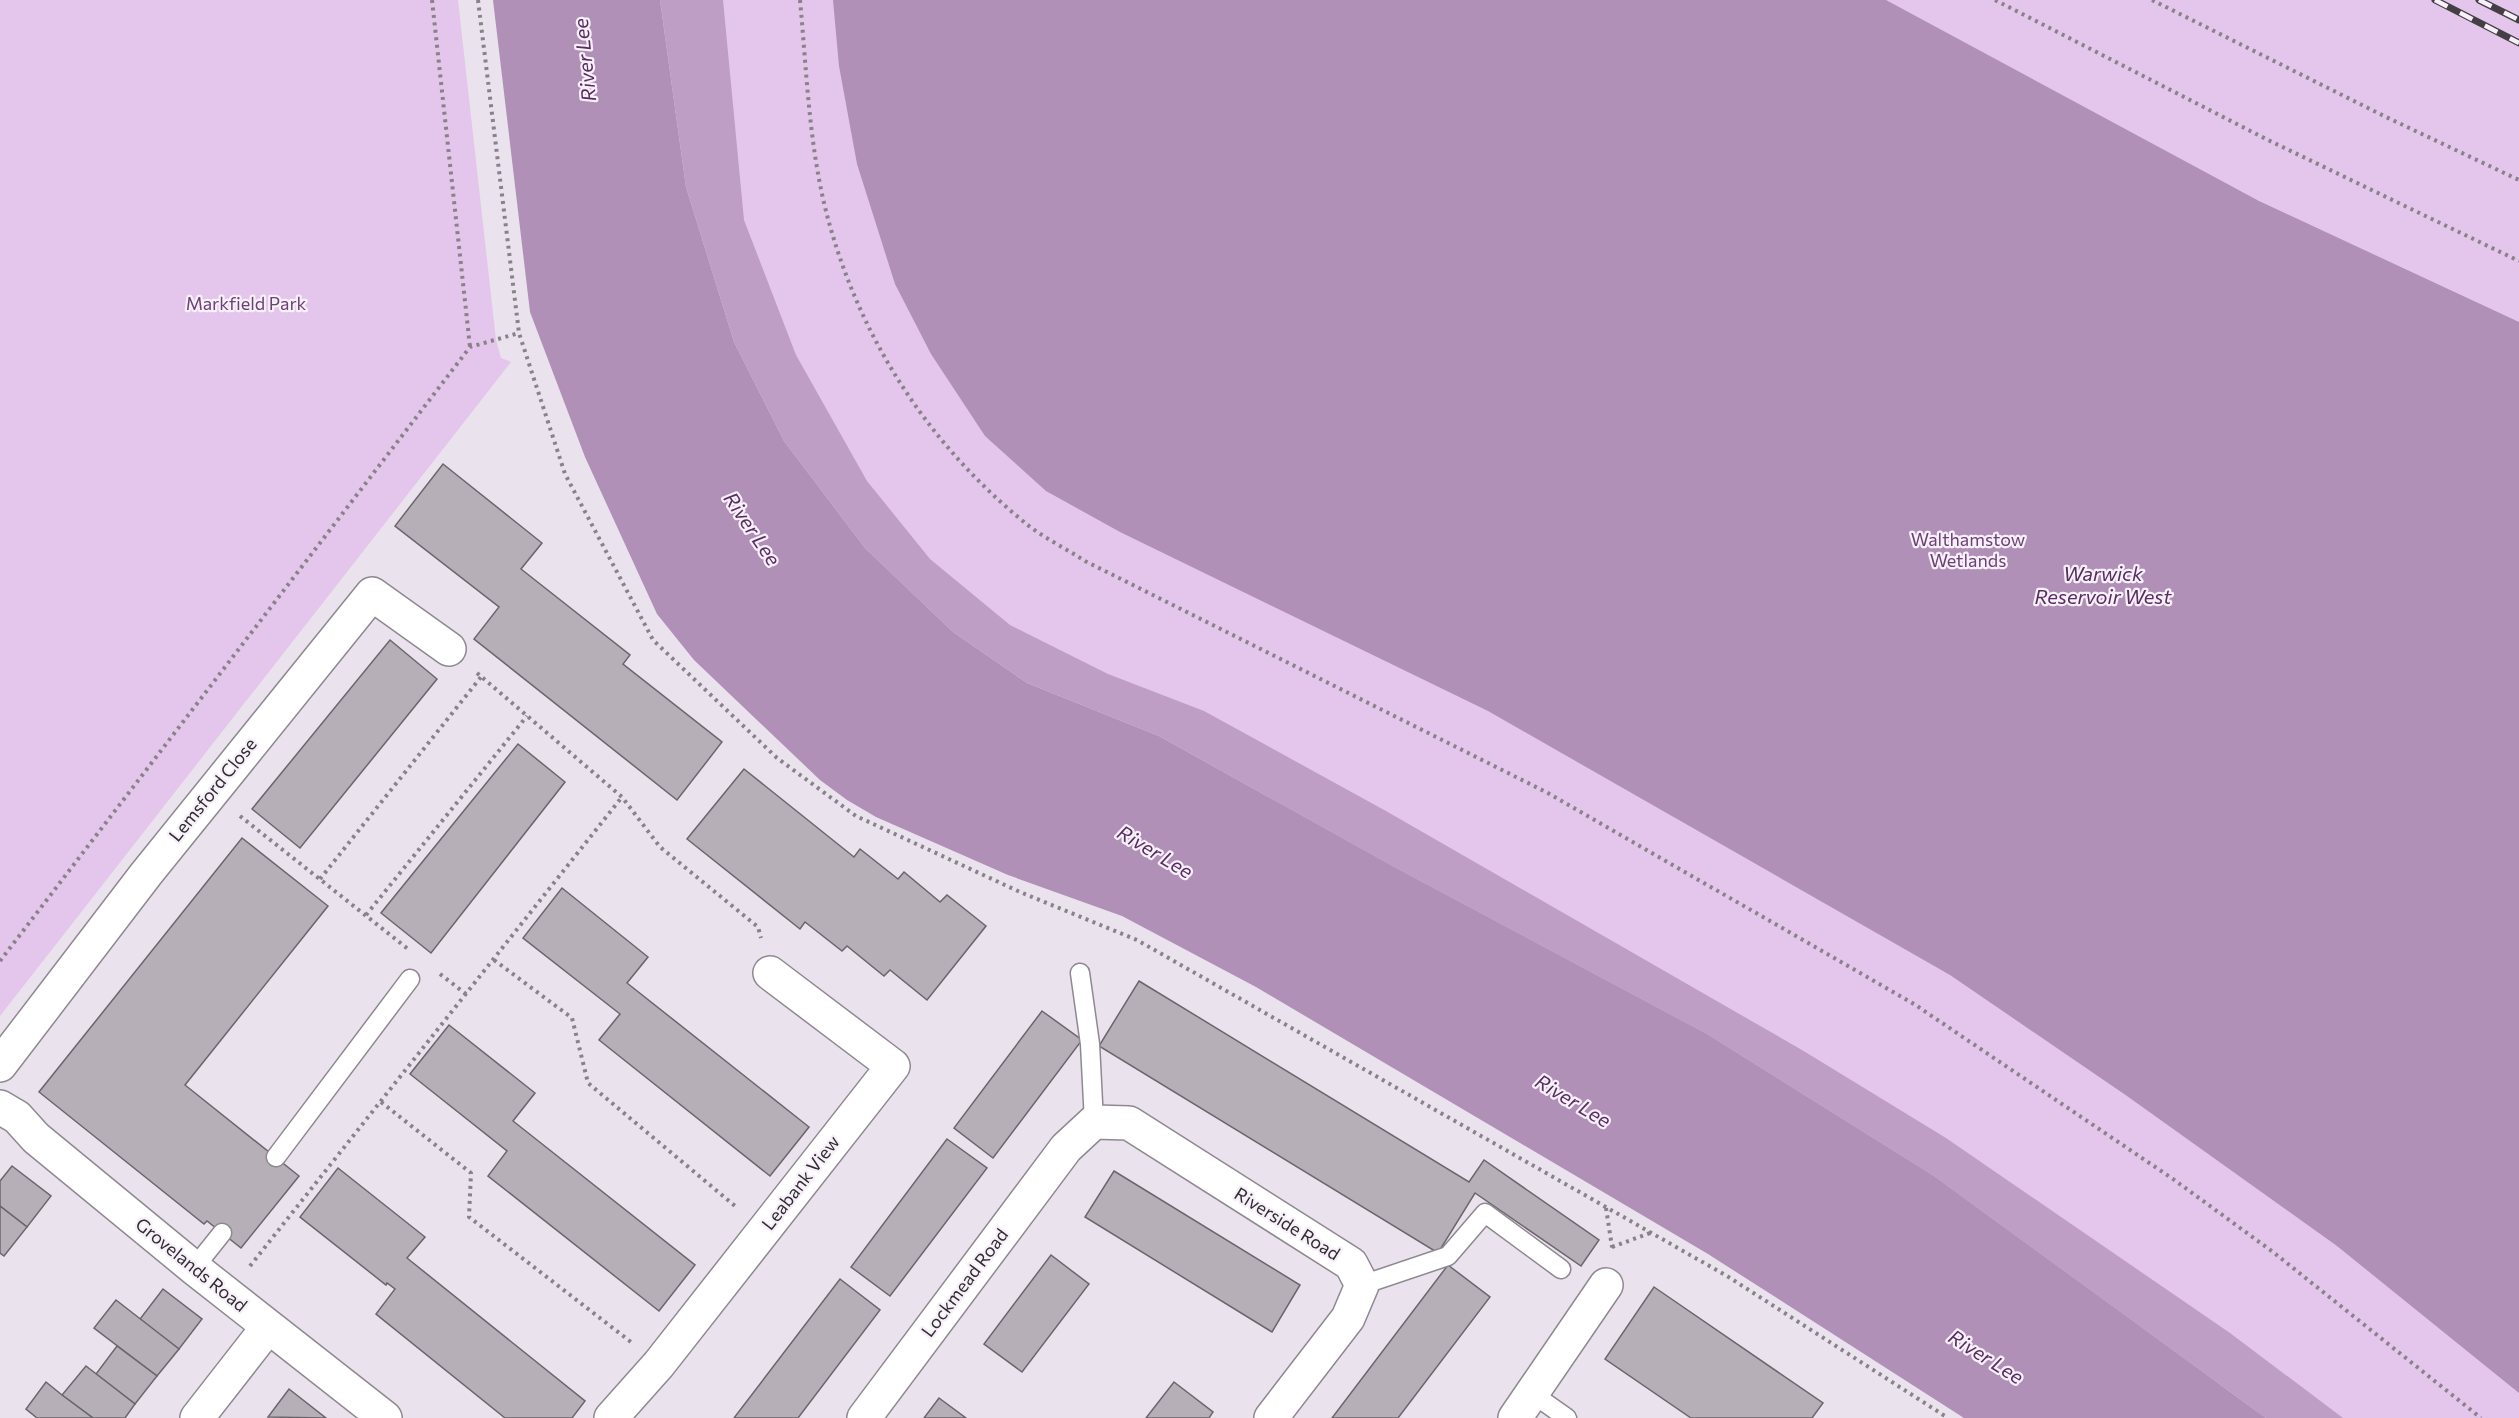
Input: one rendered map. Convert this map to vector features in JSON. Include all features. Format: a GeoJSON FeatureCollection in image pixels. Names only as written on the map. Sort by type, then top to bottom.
{"type":"FeatureCollection","features":[{"type":"Feature","properties":{"kind":"street","name":"Lemsford Close"},"geometry":{"type":"LineString","coordinates":[[0,1065],[211,793],[372,594],[448,649]]}},
{"type":"Feature","properties":{"kind":"street","name":"Leabank View"},"geometry":{"type":"LineString","coordinates":[[611,1418],[659,1364],[893,1066],[770,973]]}},
{"type":"Feature","properties":{"kind":"street","name":"Grovelands Road"},"geometry":{"type":"LineString","coordinates":[[0,1107],[16,1117],[36,1138],[194,1269],[385,1418]]}},
{"type":"Feature","properties":{"kind":"street","name":"Lockmead Road"},"geometry":{"type":"LineString","coordinates":[[864,1418],[1066,1148],[1094,1122]]}},
{"type":"Feature","properties":{"kind":"street","name":"Riverside Road"},"geometry":{"type":"LineString","coordinates":[[1094,1122],[1129,1123],[1351,1264],[1362,1285]]}},
{"type":"Feature","properties":{"kind":"street"},"geometry":{"type":"LineString","coordinates":[[1271,1418],[1348,1317],[1362,1285]]}},
{"type":"Feature","properties":{"kind":"street"},"geometry":{"type":"LineString","coordinates":[[1524,1406],[1606,1285]]}},
{"type":"Feature","properties":{"kind":"street"},"geometry":{"type":"LineString","coordinates":[[197,1418],[268,1327]]}},
{"type":"Feature","properties":{"kind":"lane"},"geometry":{"type":"LineString","coordinates":[[1080,973],[1090,1044],[1094,1122]]}},
{"type":"Feature","properties":{"kind":"lane"},"geometry":{"type":"LineString","coordinates":[[276,1157],[410,978]]}},
{"type":"Feature","properties":{"kind":"lane"},"geometry":{"type":"LineString","coordinates":[[1362,1285],[1448,1256],[1485,1213],[1562,1269]]}},
{"type":"Feature","properties":{"kind":"lane"},"geometry":{"type":"LineString","coordinates":[[194,1269],[222,1233]]}},
{"type":"Feature","properties":{"kind":"lane"},"geometry":{"type":"LineString","coordinates":[[1524,1406],[1568,1418]]}},
{"type":"Feature","properties":{"kind":"path"},"geometry":{"type":"LineString","coordinates":[[432,0],[470,347]]}},
{"type":"Feature","properties":{"kind":"path"},"geometry":{"type":"LineString","coordinates":[[478,0],[519,333],[565,474],[653,640],[777,759],[856,816],[1020,892],[1137,940],[1727,1276],[1948,1418]]}},
{"type":"Feature","properties":{"kind":"path"},"geometry":{"type":"LineString","coordinates":[[800,0],[819,177],[829,225],[849,281],[876,343],[913,405],[942,443],[980,484],[1026,524],[1085,561],[1546,792],[1914,1004],[2126,1147],[2273,1252],[2481,1418]]}},
{"type":"Feature","properties":{"kind":"path"},"geometry":{"type":"LineString","coordinates":[[1995,0],[2268,140],[2519,261]]}},
{"type":"Feature","properties":{"kind":"path"},"geometry":{"type":"LineString","coordinates":[[2152,0],[2384,116],[2519,180]]}},
{"type":"Feature","properties":{"kind":"path"},"geometry":{"type":"LineString","coordinates":[[0,961],[470,347],[519,333]]}},
{"type":"Feature","properties":{"kind":"path"},"geometry":{"type":"LineString","coordinates":[[448,649],[622,797],[660,847],[758,927],[770,973]]}},
{"type":"Feature","properties":{"kind":"path"},"geometry":{"type":"LineString","coordinates":[[320,879],[481,677]]}},
{"type":"Feature","properties":{"kind":"path"},"geometry":{"type":"LineString","coordinates":[[366,915],[526,716]]}},
{"type":"Feature","properties":{"kind":"path"},"geometry":{"type":"LineString","coordinates":[[211,793],[411,951]]}},
{"type":"Feature","properties":{"kind":"path"},"geometry":{"type":"LineString","coordinates":[[228,1295],[622,797]]}},
{"type":"Feature","properties":{"kind":"path"},"geometry":{"type":"LineString","coordinates":[[494,960],[572,1018],[588,1083],[764,1230]]}},
{"type":"Feature","properties":{"kind":"path"},"geometry":{"type":"LineString","coordinates":[[439,973],[466,994]]}},
{"type":"Feature","properties":{"kind":"path"},"geometry":{"type":"LineString","coordinates":[[381,1102],[471,1173],[469,1217],[659,1364]]}},
{"type":"Feature","properties":{"kind":"path"},"geometry":{"type":"LineString","coordinates":[[1606,1208],[1612,1247],[1650,1233]]}},
{"type":"Feature","properties":{"kind":"green space","name":"Markfield Park"},"geometry":{"type":"Polygon","coordinates":[[[0,0],[458,0],[496,340],[501,358],[511,362],[0,1016],[0,0]]]}},
{"type":"Feature","properties":{"kind":"green space","name":"Warwick Reservoir West"},"geometry":{"type":"Polygon","coordinates":[[[660,0],[2519,0],[2519,1418],[2266,1418],[2230,1390],[865,548],[660,0]]]}},
{"type":"Feature","properties":{"kind":"shaded area"},"geometry":{"type":"Polygon","coordinates":[[[660,0],[723,0],[744,220],[796,355],[867,481],[930,559],[1010,625],[1108,674],[1204,711],[1386,811],[1802,1050],[1946,1138],[2230,1333],[2343,1418],[2266,1418],[1934,1176],[1707,1034],[1398,869],[1159,736],[1027,683],[953,632],[865,548],[784,441],[734,342],[686,187],[660,0]]]}},
{"type":"Feature","properties":{"kind":"water","name":"River Lee"},"geometry":{"type":"Polygon","coordinates":[[[493,0],[660,0],[686,187],[734,342],[784,441],[865,548],[953,632],[1027,683],[1159,736],[1398,869],[1707,1034],[1934,1176],[2266,1418],[1964,1418],[1708,1254],[1256,987],[1122,916],[1008,875],[876,817],[847,800],[820,780],[694,660],[657,614],[585,457],[530,312],[493,0]]]}},
{"type":"Feature","properties":{"kind":"water","name":"Warwick Reservoir West"},"geometry":{"type":"Polygon","coordinates":[[[833,0],[1886,0],[2259,201],[2519,322],[2519,1393],[2337,1246],[2127,1096],[1950,975],[1488,711],[1120,532],[1046,491],[985,436],[931,354],[895,284],[857,164],[839,66],[833,0]]]}},
{"type":"Feature","properties":{"kind":"building"},"geometry":{"type":"Polygon","coordinates":[[[443,464],[542,543],[521,569],[630,655],[623,664],[722,742],[677,800],[474,639],[499,607],[395,526],[443,464]]]}},
{"type":"Feature","properties":{"kind":"building"},"geometry":{"type":"Polygon","coordinates":[[[390,640],[437,679],[300,848],[252,809],[390,640]]]}},
{"type":"Feature","properties":{"kind":"building"},"geometry":{"type":"Polygon","coordinates":[[[518,744],[565,782],[431,953],[381,913],[518,744]]]}},
{"type":"Feature","properties":{"kind":"building"},"geometry":{"type":"Polygon","coordinates":[[[744,769],[854,857],[860,849],[898,879],[904,872],[940,902],[947,895],[986,926],[927,1000],[890,970],[884,976],[847,946],[842,951],[805,922],[800,929],[687,839],[744,769]]]}},
{"type":"Feature","properties":{"kind":"building"},"geometry":{"type":"Polygon","coordinates":[[[242,838],[328,906],[185,1085],[299,1176],[241,1248],[207,1221],[204,1224],[39,1092],[242,838]]]}},
{"type":"Feature","properties":{"kind":"building"},"geometry":{"type":"Polygon","coordinates":[[[562,888],[648,957],[627,983],[809,1127],[770,1176],[599,1040],[620,1014],[523,938],[562,888]]]}},
{"type":"Feature","properties":{"kind":"building"},"geometry":{"type":"Polygon","coordinates":[[[1139,981],[1469,1182],[1484,1160],[1599,1240],[1581,1266],[1475,1193],[1438,1253],[1099,1046],[1139,981]]]}},
{"type":"Feature","properties":{"kind":"building"},"geometry":{"type":"Polygon","coordinates":[[[1042,1011],[1082,1040],[993,1158],[954,1128],[1042,1011]]]}},
{"type":"Feature","properties":{"kind":"building"},"geometry":{"type":"Polygon","coordinates":[[[449,1025],[535,1093],[513,1121],[695,1265],[659,1311],[488,1176],[507,1151],[410,1074],[449,1025]]]}},
{"type":"Feature","properties":{"kind":"building"},"geometry":{"type":"Polygon","coordinates":[[[947,1139],[987,1168],[890,1296],[851,1267],[947,1139]]]}},
{"type":"Feature","properties":{"kind":"building"},"geometry":{"type":"Polygon","coordinates":[[[12,1166],[51,1196],[27,1227],[0,1206],[0,1181],[12,1166]]]}},
{"type":"Feature","properties":{"kind":"building"},"geometry":{"type":"Polygon","coordinates":[[[338,1168],[425,1237],[407,1258],[585,1401],[572,1418],[505,1418],[376,1314],[395,1289],[387,1283],[386,1285],[300,1217],[338,1168]]]}},
{"type":"Feature","properties":{"kind":"building"},"geometry":{"type":"Polygon","coordinates":[[[1114,1171],[1300,1285],[1272,1332],[1085,1217],[1114,1171]]]}},
{"type":"Feature","properties":{"kind":"building"},"geometry":{"type":"Polygon","coordinates":[[[0,1206],[27,1227],[4,1256],[0,1253],[0,1206]]]}},
{"type":"Feature","properties":{"kind":"building"},"geometry":{"type":"Polygon","coordinates":[[[1051,1255],[1089,1284],[1022,1372],[984,1344],[1051,1255]]]}},
{"type":"Feature","properties":{"kind":"building"},"geometry":{"type":"Polygon","coordinates":[[[1448,1265],[1490,1297],[1398,1418],[1332,1418],[1448,1265]]]}},
{"type":"Feature","properties":{"kind":"building"},"geometry":{"type":"Polygon","coordinates":[[[840,1279],[880,1310],[798,1418],[734,1418],[840,1279]]]}},
{"type":"Feature","properties":{"kind":"building"},"geometry":{"type":"Polygon","coordinates":[[[1654,1287],[1823,1403],[1812,1418],[1691,1418],[1605,1359],[1654,1287]]]}},
{"type":"Feature","properties":{"kind":"building"},"geometry":{"type":"Polygon","coordinates":[[[163,1289],[202,1319],[179,1349],[140,1319],[163,1289]]]}},
{"type":"Feature","properties":{"kind":"building"},"geometry":{"type":"Polygon","coordinates":[[[116,1300],[179,1349],[157,1376],[94,1328],[116,1300]]]}},
{"type":"Feature","properties":{"kind":"building"},"geometry":{"type":"Polygon","coordinates":[[[117,1346],[157,1376],[135,1404],[96,1374],[117,1346]]]}},
{"type":"Feature","properties":{"kind":"building"},"geometry":{"type":"Polygon","coordinates":[[[86,1366],[135,1404],[125,1418],[93,1418],[62,1395],[86,1366]]]}},
{"type":"Feature","properties":{"kind":"building"},"geometry":{"type":"Polygon","coordinates":[[[46,1382],[93,1418],[37,1418],[26,1409],[46,1382]]]}},
{"type":"Feature","properties":{"kind":"building"},"geometry":{"type":"Polygon","coordinates":[[[1174,1382],[1213,1412],[1209,1418],[1146,1418],[1174,1382]]]}},
{"type":"Feature","properties":{"kind":"building"},"geometry":{"type":"Polygon","coordinates":[[[289,1389],[326,1418],[268,1417],[289,1389]]]}},
{"type":"Feature","properties":{"kind":"building"},"geometry":{"type":"Polygon","coordinates":[[[939,1398],[966,1418],[924,1418],[939,1398]]]}},
{"type":"Feature","properties":{"kind":"railway"},"geometry":{"type":"LineString","coordinates":[[2435,0],[2519,43]]}},
{"type":"Feature","properties":{"kind":"railway"},"geometry":{"type":"LineString","coordinates":[[2479,0],[2519,20]]}},
{"type":"Feature","properties":{"kind":"park label","name":"Walthamstow Wetlands"},"geometry":{"type":"Point","coordinates":[1968,550]}}]}
